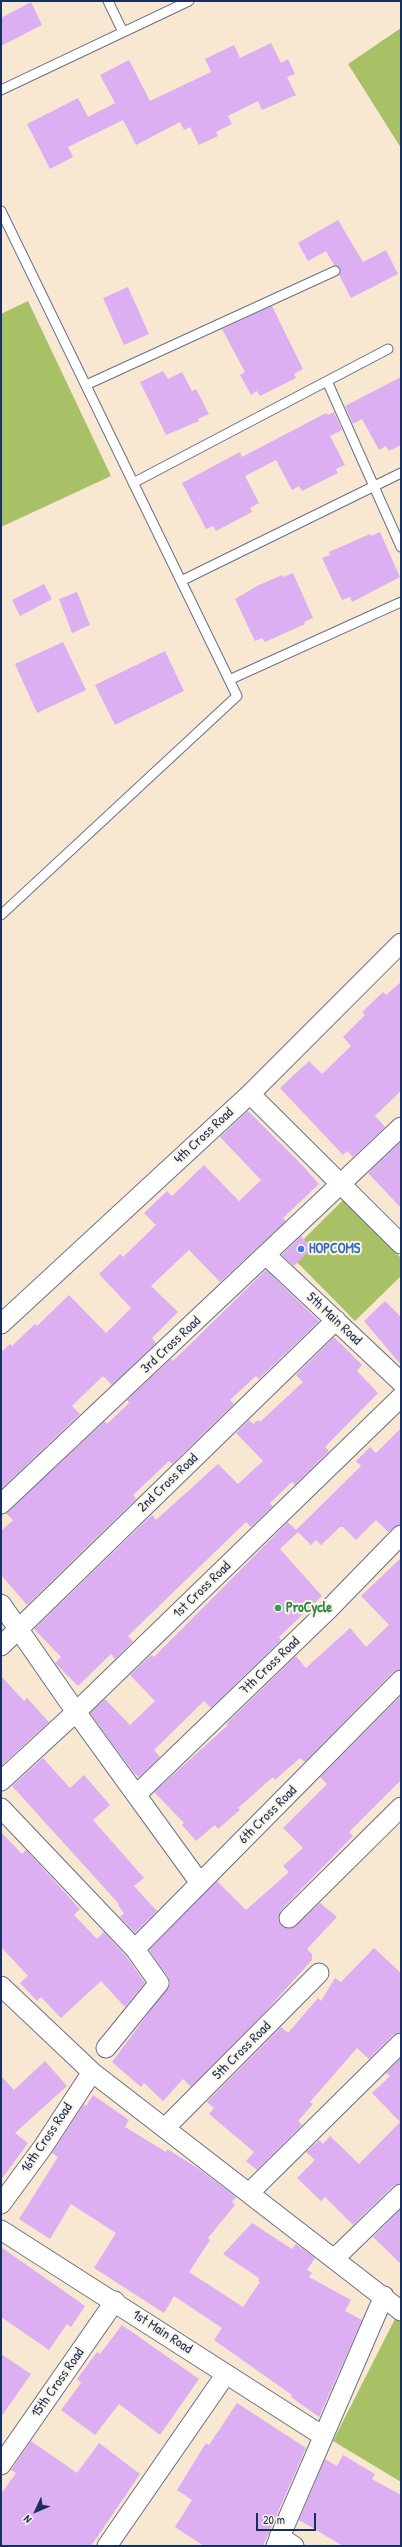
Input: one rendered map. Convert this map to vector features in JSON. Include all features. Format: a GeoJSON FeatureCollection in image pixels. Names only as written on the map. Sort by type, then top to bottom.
{"type":"FeatureCollection","features":[{"type":"Feature","properties":{"kind":"street","name":"4th Cross Road"},"geometry":{"type":"LineString","coordinates":[[1,1324],[250,1094],[401,943]]}},
{"type":"Feature","properties":{"kind":"street"},"geometry":{"type":"LineString","coordinates":[[250,1094],[401,1244]]}},
{"type":"Feature","properties":{"kind":"street","name":"3rd Cross Road"},"geometry":{"type":"LineString","coordinates":[[1,1504],[267,1256],[401,1127]]}},
{"type":"Feature","properties":{"kind":"street","name":"5th Main Road"},"geometry":{"type":"LineString","coordinates":[[267,1256],[401,1382]]}},
{"type":"Feature","properties":{"kind":"street","name":"2nd Cross Road"},"geometry":{"type":"LineString","coordinates":[[1,1646],[336,1320]]}},
{"type":"Feature","properties":{"kind":"street","name":"1st Cross Road"},"geometry":{"type":"LineString","coordinates":[[1,1781],[76,1712],[401,1397]]}},
{"type":"Feature","properties":{"kind":"street","name":"7th Cross Road"},"geometry":{"type":"LineString","coordinates":[[136,1795],[329,1609],[401,1535]]}},
{"type":"Feature","properties":{"kind":"street"},"geometry":{"type":"LineString","coordinates":[[1,1604],[76,1712],[200,1883]]}},
{"type":"Feature","properties":{"kind":"street","name":"6th Cross Road"},"geometry":{"type":"LineString","coordinates":[[135,1949],[401,1680]]}},
{"type":"Feature","properties":{"kind":"street"},"geometry":{"type":"LineString","coordinates":[[289,1918],[401,1807]]}},
{"type":"Feature","properties":{"kind":"street"},"geometry":{"type":"LineString","coordinates":[[1,1808],[135,1949],[159,1983],[106,2048]]}},
{"type":"Feature","properties":{"kind":"street","name":"5th Cross Road"},"geometry":{"type":"LineString","coordinates":[[165,2128],[319,1973]]}},
{"type":"Feature","properties":{"kind":"street"},"geometry":{"type":"LineString","coordinates":[[1,1986],[92,2072],[335,2258],[401,2311]]}},
{"type":"Feature","properties":{"kind":"street"},"geometry":{"type":"LineString","coordinates":[[249,2193],[401,2043]]}},
{"type":"Feature","properties":{"kind":"street","name":"16th Cross Road"},"geometry":{"type":"LineString","coordinates":[[1,2204],[43,2147],[92,2072]]}},
{"type":"Feature","properties":{"kind":"street"},"geometry":{"type":"LineString","coordinates":[[335,2258],[401,2194]]}},
{"type":"Feature","properties":{"kind":"street","name":"1st Main Road"},"geometry":{"type":"LineString","coordinates":[[1,2230],[115,2301],[323,2436]]}},
{"type":"Feature","properties":{"kind":"street"},"geometry":{"type":"LineString","coordinates":[[283,2543],[323,2436],[384,2296]]}},
{"type":"Feature","properties":{"kind":"street","name":"15th Cross Road"},"geometry":{"type":"LineString","coordinates":[[1,2466],[115,2301]]}},
{"type":"Feature","properties":{"kind":"street"},"geometry":{"type":"LineString","coordinates":[[107,2546],[226,2374]]}},
{"type":"Feature","properties":{"kind":"lane"},"geometry":{"type":"LineString","coordinates":[[108,1],[123,32]]}},
{"type":"Feature","properties":{"kind":"lane"},"geometry":{"type":"LineString","coordinates":[[1,90],[189,1]]}},
{"type":"Feature","properties":{"kind":"lane"},"geometry":{"type":"LineString","coordinates":[[1,210],[237,696],[1,915]]}},
{"type":"Feature","properties":{"kind":"lane"},"geometry":{"type":"LineString","coordinates":[[86,386],[335,271]]}},
{"type":"Feature","properties":{"kind":"lane"},"geometry":{"type":"LineString","coordinates":[[133,483],[388,349]]}},
{"type":"Feature","properties":{"kind":"lane"},"geometry":{"type":"LineString","coordinates":[[327,381],[401,546]]}},
{"type":"Feature","properties":{"kind":"lane"},"geometry":{"type":"LineString","coordinates":[[181,582],[401,473]]}},
{"type":"Feature","properties":{"kind":"lane"},"geometry":{"type":"LineString","coordinates":[[229,680],[401,602]]}},
{"type":"Feature","properties":{"kind":"green space"},"geometry":{"type":"Polygon","coordinates":[[[401,28],[401,148],[348,64],[401,28]]]}},
{"type":"Feature","properties":{"kind":"green space"},"geometry":{"type":"Polygon","coordinates":[[[28,301],[111,476],[1,527],[1,314],[28,301]]]}},
{"type":"Feature","properties":{"kind":"green space"},"geometry":{"type":"Polygon","coordinates":[[[343,1200],[401,1258],[401,1276],[355,1321],[289,1254],[343,1200]]]}},
{"type":"Feature","properties":{"kind":"green space"},"geometry":{"type":"Polygon","coordinates":[[[397,2315],[401,2319],[401,2482],[333,2441],[397,2315]]]}},
{"type":"Feature","properties":{"kind":"building"},"geometry":{"type":"Polygon","coordinates":[[[31,2],[42,25],[1,46],[1,18],[31,2]]]}},
{"type":"Feature","properties":{"kind":"building"},"geometry":{"type":"Polygon","coordinates":[[[271,43],[281,63],[288,59],[295,74],[287,77],[296,95],[262,110],[258,101],[228,116],[232,124],[216,132],[218,136],[199,145],[190,127],[184,130],[180,122],[136,145],[123,120],[68,147],[73,157],[50,169],[27,124],[78,98],[88,117],[115,103],[100,75],[129,60],[150,101],[211,72],[205,59],[234,45],[240,58],[271,43]]]}},
{"type":"Feature","properties":{"kind":"building"},"geometry":{"type":"Polygon","coordinates":[[[338,220],[363,262],[386,250],[398,274],[351,298],[339,275],[340,268],[334,265],[326,251],[308,261],[298,243],[338,220]]]}},
{"type":"Feature","properties":{"kind":"building"},"geometry":{"type":"Polygon","coordinates":[[[128,287],[149,334],[124,345],[103,298],[128,287]]]}},
{"type":"Feature","properties":{"kind":"building"},"geometry":{"type":"Polygon","coordinates":[[[272,306],[303,369],[294,374],[296,378],[260,396],[257,391],[251,395],[240,375],[245,372],[222,329],[272,306]]]}},
{"type":"Feature","properties":{"kind":"building"},"geometry":{"type":"Polygon","coordinates":[[[163,371],[168,379],[182,372],[192,391],[196,389],[209,414],[198,419],[199,421],[166,435],[140,382],[163,371]]]}},
{"type":"Feature","properties":{"kind":"building"},"geometry":{"type":"Polygon","coordinates":[[[401,377],[401,445],[389,451],[386,446],[379,450],[362,419],[353,424],[345,406],[401,377]]]}},
{"type":"Feature","properties":{"kind":"building"},"geometry":{"type":"Polygon","coordinates":[[[334,412],[342,430],[330,436],[345,465],[336,469],[338,473],[302,491],[299,486],[292,490],[276,460],[245,476],[259,503],[250,508],[252,512],[216,531],[213,526],[206,529],[182,483],[240,452],[242,457],[326,413],[328,415],[334,412]]]}},
{"type":"Feature","properties":{"kind":"building"},"geometry":{"type":"Polygon","coordinates":[[[380,532],[400,577],[352,602],[350,597],[342,600],[322,558],[330,555],[329,552],[370,534],[371,536],[380,532]]]}},
{"type":"Feature","properties":{"kind":"building"},"geometry":{"type":"Polygon","coordinates":[[[293,573],[313,618],[304,622],[305,624],[265,642],[262,638],[255,641],[235,599],[257,586],[282,575],[284,577],[293,573]]]}},
{"type":"Feature","properties":{"kind":"building"},"geometry":{"type":"Polygon","coordinates":[[[44,584],[52,599],[20,616],[12,600],[44,584]]]}},
{"type":"Feature","properties":{"kind":"building"},"geometry":{"type":"Polygon","coordinates":[[[77,592],[90,625],[72,633],[59,599],[77,592]]]}},
{"type":"Feature","properties":{"kind":"building"},"geometry":{"type":"Polygon","coordinates":[[[63,642],[86,690],[37,713],[15,664],[63,642]]]}},
{"type":"Feature","properties":{"kind":"building"},"geometry":{"type":"Polygon","coordinates":[[[165,651],[184,691],[115,725],[95,685],[165,651]]]}},
{"type":"Feature","properties":{"kind":"building"},"geometry":{"type":"Polygon","coordinates":[[[401,982],[401,1091],[375,1116],[385,1127],[353,1157],[347,1151],[343,1155],[280,1088],[309,1061],[322,1074],[351,1046],[343,1037],[365,1015],[362,1012],[383,992],[386,995],[401,982]]]}},
{"type":"Feature","properties":{"kind":"building"},"geometry":{"type":"Polygon","coordinates":[[[248,1111],[319,1184],[283,1218],[286,1221],[220,1282],[189,1250],[151,1286],[178,1312],[152,1338],[156,1343],[112,1385],[103,1376],[72,1406],[80,1414],[1,1489],[1,1352],[10,1344],[12,1346],[35,1324],[37,1326],[69,1295],[106,1333],[131,1308],[99,1274],[120,1254],[123,1257],[156,1225],[144,1213],[167,1191],[172,1196],[204,1165],[239,1201],[261,1180],[220,1137],[248,1111]]]}},
{"type":"Feature","properties":{"kind":"building"},"geometry":{"type":"Polygon","coordinates":[[[400,1143],[401,1144],[401,1208],[368,1173],[400,1143]]]}},
{"type":"Feature","properties":{"kind":"building"},"geometry":{"type":"Polygon","coordinates":[[[301,1236],[312,1248],[294,1266],[282,1255],[301,1236]]]}},
{"type":"Feature","properties":{"kind":"building"},"geometry":{"type":"Polygon","coordinates":[[[266,1270],[319,1321],[259,1379],[256,1376],[230,1400],[234,1404],[172,1464],[169,1461],[133,1495],[136,1499],[27,1605],[1,1575],[1,1531],[13,1520],[6,1513],[105,1421],[107,1424],[129,1403],[127,1400],[171,1359],[173,1361],[266,1270]]]}},
{"type":"Feature","properties":{"kind":"building"},"geometry":{"type":"Polygon","coordinates":[[[385,1301],[401,1317],[401,1365],[364,1321],[385,1301]]]}},
{"type":"Feature","properties":{"kind":"building"},"geometry":{"type":"Polygon","coordinates":[[[334,1337],[362,1365],[357,1371],[378,1393],[325,1447],[329,1451],[295,1485],[292,1482],[270,1503],[273,1506],[251,1527],[246,1522],[128,1636],[133,1641],[115,1659],[111,1654],[78,1686],[55,1663],[61,1657],[34,1629],[152,1515],[156,1520],[218,1464],[238,1484],[263,1461],[236,1433],[249,1420],[253,1424],[258,1420],[260,1422],[303,1382],[296,1375],[334,1337]]]}},
{"type":"Feature","properties":{"kind":"building"},"geometry":{"type":"Polygon","coordinates":[[[401,1428],[401,1524],[388,1532],[376,1520],[356,1540],[343,1527],[340,1527],[321,1545],[316,1540],[311,1545],[298,1532],[280,1549],[322,1596],[279,1637],[281,1640],[211,1708],[204,1701],[154,1750],[160,1757],[139,1777],[134,1773],[90,1713],[105,1699],[130,1725],[155,1701],[130,1675],[149,1657],[152,1655],[154,1657],[288,1522],[296,1530],[361,1466],[356,1461],[370,1447],[376,1453],[401,1428]]]}},
{"type":"Feature","properties":{"kind":"building"},"geometry":{"type":"Polygon","coordinates":[[[401,1558],[401,1669],[393,1672],[305,1762],[300,1758],[275,1780],[273,1777],[238,1808],[240,1810],[218,1829],[215,1825],[196,1841],[182,1825],[184,1823],[154,1792],[228,1725],[226,1724],[296,1656],[306,1668],[350,1628],[366,1647],[389,1625],[361,1596],[401,1558]]]}},
{"type":"Feature","properties":{"kind":"building"},"geometry":{"type":"Polygon","coordinates":[[[1,1676],[24,1701],[27,1698],[49,1722],[1,1766],[1,1676]]]}},
{"type":"Feature","properties":{"kind":"building"},"geometry":{"type":"Polygon","coordinates":[[[401,1696],[401,1780],[349,1832],[353,1836],[281,1910],[278,1920],[286,1928],[292,1928],[320,1903],[337,1917],[307,1949],[312,1954],[312,1960],[264,2013],[191,2087],[183,2079],[163,2101],[144,2083],[141,2087],[112,2062],[170,1984],[168,1977],[149,1950],[217,1881],[246,1910],[289,1872],[283,1866],[303,1848],[283,1828],[327,1784],[320,1777],[401,1696]]]}},
{"type":"Feature","properties":{"kind":"building"},"geometry":{"type":"Polygon","coordinates":[[[43,1758],[70,1788],[84,1775],[110,1805],[93,1820],[144,1878],[134,1886],[157,1911],[135,1933],[120,1917],[124,1913],[118,1905],[119,1904],[12,1786],[43,1758]]]}},
{"type":"Feature","properties":{"kind":"building"},"geometry":{"type":"Polygon","coordinates":[[[1,1832],[22,1854],[26,1850],[80,1909],[74,1915],[97,1939],[104,1932],[126,1956],[145,1983],[125,2007],[101,1981],[61,2018],[41,1997],[37,2001],[20,1983],[28,1976],[1,1947],[1,1832]]]}},
{"type":"Feature","properties":{"kind":"building"},"geometry":{"type":"Polygon","coordinates":[[[374,1948],[401,1973],[401,2032],[393,2035],[369,2059],[357,2048],[310,2102],[313,2104],[298,2121],[302,2125],[257,2170],[246,2161],[254,2152],[209,2114],[214,2108],[207,2102],[281,2027],[288,2033],[318,1998],[321,2001],[335,1978],[341,1982],[374,1948]]]}},
{"type":"Feature","properties":{"kind":"building"},"geometry":{"type":"Polygon","coordinates":[[[401,2058],[401,2183],[393,2186],[353,2225],[325,2197],[321,2201],[297,2178],[315,2160],[306,2152],[319,2140],[323,2144],[330,2136],[359,2164],[400,2122],[372,2093],[390,2076],[386,2073],[401,2058]]]}},
{"type":"Feature","properties":{"kind":"building"},"geometry":{"type":"Polygon","coordinates":[[[45,2061],[67,2086],[15,2133],[28,2143],[1,2180],[1,2076],[14,2090],[45,2061]]]}},
{"type":"Feature","properties":{"kind":"building"},"geometry":{"type":"Polygon","coordinates":[[[93,2095],[129,2120],[125,2127],[166,2152],[167,2149],[199,2169],[236,2197],[232,2202],[235,2205],[208,2238],[210,2240],[189,2272],[243,2307],[260,2282],[258,2281],[259,2278],[223,2254],[252,2223],[292,2249],[296,2244],[315,2258],[307,2270],[312,2273],[309,2277],[351,2300],[345,2311],[362,2320],[319,2417],[291,2397],[292,2395],[214,2340],[222,2328],[174,2296],[164,2313],[94,2268],[116,2233],[71,2204],[50,2239],[19,2219],[58,2157],[52,2153],[84,2104],[86,2106],[93,2095]]]}},
{"type":"Feature","properties":{"kind":"building"},"geometry":{"type":"Polygon","coordinates":[[[401,2209],[401,2264],[373,2237],[401,2209]]]}},
{"type":"Feature","properties":{"kind":"building"},"geometry":{"type":"Polygon","coordinates":[[[1,2247],[85,2306],[71,2327],[67,2324],[49,2350],[1,2317],[1,2247]]]}},
{"type":"Feature","properties":{"kind":"building"},"geometry":{"type":"Polygon","coordinates":[[[122,2325],[199,2379],[160,2435],[119,2404],[95,2435],[61,2410],[81,2383],[77,2379],[97,2352],[100,2354],[122,2325]]]}},
{"type":"Feature","properties":{"kind":"building"},"geometry":{"type":"Polygon","coordinates":[[[1,2354],[31,2374],[1,2417],[1,2354]]]}},
{"type":"Feature","properties":{"kind":"building"},"geometry":{"type":"Polygon","coordinates":[[[237,2403],[306,2448],[263,2546],[204,2546],[175,2527],[192,2500],[177,2490],[206,2443],[209,2445],[237,2403]]]}},
{"type":"Feature","properties":{"kind":"building"},"geometry":{"type":"Polygon","coordinates":[[[31,2441],[77,2473],[99,2443],[140,2474],[91,2546],[1,2546],[1,2494],[16,2473],[11,2470],[31,2441]]]}},
{"type":"Feature","properties":{"kind":"building"},"geometry":{"type":"Polygon","coordinates":[[[343,2455],[375,2474],[372,2479],[401,2495],[401,2546],[343,2546],[299,2520],[325,2459],[337,2466],[343,2455]]]}},
{"type":"Feature","properties":{"kind":"place","name":"HOPCOMS"},"geometry":{"type":"Point","coordinates":[301,1249]}},
{"type":"Feature","properties":{"kind":"place","name":"ProCycle"},"geometry":{"type":"Point","coordinates":[278,1608]}}]}
